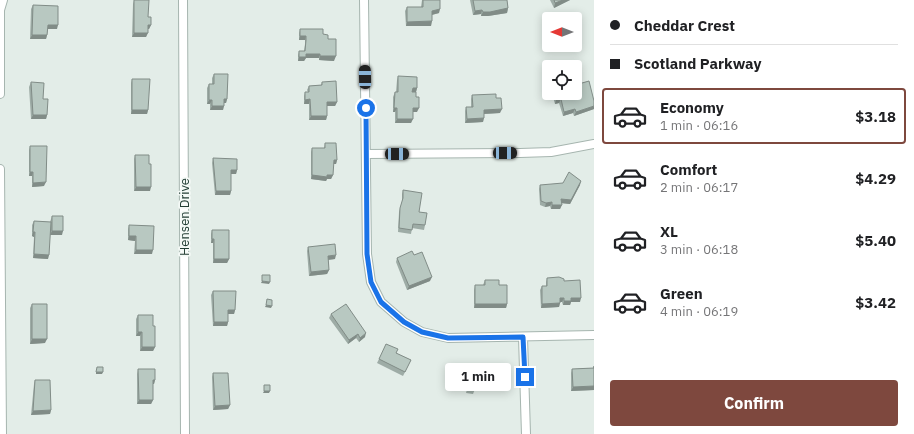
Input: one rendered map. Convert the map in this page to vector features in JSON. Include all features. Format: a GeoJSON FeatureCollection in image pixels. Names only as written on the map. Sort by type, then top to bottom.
{"type":"FeatureCollection","features":[{"type":"Feature","properties":{"kind":"street"},"geometry":{"type":"LineString","coordinates":[[0,94],[0,10],[3,0]]}},
{"type":"Feature","properties":{"kind":"street","name":"Hensen Drive"},"geometry":{"type":"LineString","coordinates":[[183,0],[184,434]]}},
{"type":"Feature","properties":{"kind":"street"},"geometry":{"type":"LineString","coordinates":[[364,0],[367,254],[371,282],[381,302],[404,322],[422,332],[448,338],[594,335]]}},
{"type":"Feature","properties":{"kind":"street"},"geometry":{"type":"LineString","coordinates":[[366,154],[551,152],[594,144]]}},
{"type":"Feature","properties":{"kind":"street"},"geometry":{"type":"LineString","coordinates":[[0,169],[2,434]]}},
{"type":"Feature","properties":{"kind":"street"},"geometry":{"type":"LineString","coordinates":[[523,337],[526,434]]}},
{"type":"Feature","properties":{"kind":"building"},"geometry":{"type":"Polygon","coordinates":[[[134,0],[149,0],[148,17],[151,17],[151,25],[148,25],[148,33],[134,33],[134,0]]]}},
{"type":"Feature","properties":{"kind":"building"},"geometry":{"type":"Polygon","coordinates":[[[423,0],[440,0],[440,9],[432,11],[432,21],[407,22],[407,7],[423,7],[423,0]]]}},
{"type":"Feature","properties":{"kind":"building"},"geometry":{"type":"Polygon","coordinates":[[[473,0],[507,0],[508,8],[490,12],[483,12],[482,10],[475,11],[473,0]]]}},
{"type":"Feature","properties":{"kind":"building"},"geometry":{"type":"Polygon","coordinates":[[[554,0],[563,0],[555,3],[554,0]]]}},
{"type":"Feature","properties":{"kind":"building"},"geometry":{"type":"Polygon","coordinates":[[[33,5],[58,6],[58,25],[48,25],[47,35],[32,35],[33,5]]]}},
{"type":"Feature","properties":{"kind":"building"},"geometry":{"type":"Polygon","coordinates":[[[300,29],[323,29],[323,34],[328,35],[328,39],[336,39],[336,56],[306,54],[306,57],[299,57],[299,51],[305,51],[306,40],[306,36],[300,36],[300,29]]]}},
{"type":"Feature","properties":{"kind":"building"},"geometry":{"type":"Polygon","coordinates":[[[214,74],[228,74],[227,99],[224,99],[224,106],[212,106],[212,100],[209,100],[209,84],[214,84],[214,74]]]}},
{"type":"Feature","properties":{"kind":"building"},"geometry":{"type":"Polygon","coordinates":[[[398,76],[417,77],[417,88],[413,88],[412,92],[416,92],[416,97],[419,97],[419,108],[413,108],[413,119],[397,119],[397,108],[394,108],[395,92],[398,92],[398,76]]]}},
{"type":"Feature","properties":{"kind":"building"},"geometry":{"type":"Polygon","coordinates":[[[132,79],[150,79],[148,110],[132,110],[132,79]]]}},
{"type":"Feature","properties":{"kind":"building"},"geometry":{"type":"Polygon","coordinates":[[[336,81],[337,102],[327,102],[327,116],[311,116],[310,99],[305,100],[305,92],[309,92],[309,86],[322,85],[322,82],[336,81]]]}},
{"type":"Feature","properties":{"kind":"building"},"geometry":{"type":"Polygon","coordinates":[[[589,81],[594,106],[576,112],[575,109],[564,112],[561,100],[582,100],[582,83],[589,81]]]}},
{"type":"Feature","properties":{"kind":"building"},"geometry":{"type":"Polygon","coordinates":[[[31,82],[44,83],[43,99],[48,99],[47,115],[33,115],[31,82]]]}},
{"type":"Feature","properties":{"kind":"building"},"geometry":{"type":"Polygon","coordinates":[[[496,94],[496,98],[501,98],[502,109],[484,110],[484,118],[467,119],[466,107],[473,107],[472,95],[496,94]]]}},
{"type":"Feature","properties":{"kind":"building"},"geometry":{"type":"Polygon","coordinates":[[[325,143],[336,143],[337,160],[334,160],[333,175],[327,175],[327,177],[312,175],[312,148],[325,148],[325,143]]]}},
{"type":"Feature","properties":{"kind":"building"},"geometry":{"type":"Polygon","coordinates":[[[30,146],[47,146],[46,182],[33,183],[33,172],[30,172],[30,146]]]}},
{"type":"Feature","properties":{"kind":"building"},"geometry":{"type":"Polygon","coordinates":[[[135,155],[149,155],[149,164],[151,164],[151,187],[136,187],[135,155]]]}},
{"type":"Feature","properties":{"kind":"building"},"geometry":{"type":"Polygon","coordinates":[[[213,158],[237,159],[237,170],[231,170],[231,191],[216,191],[213,158]]]}},
{"type":"Feature","properties":{"kind":"building"},"geometry":{"type":"Polygon","coordinates":[[[569,172],[581,181],[571,200],[561,199],[562,205],[552,205],[552,202],[546,203],[541,201],[540,185],[563,183],[569,172]]]}},
{"type":"Feature","properties":{"kind":"building"},"geometry":{"type":"Polygon","coordinates":[[[403,190],[422,193],[419,212],[427,213],[425,225],[413,224],[412,230],[399,228],[403,190]]]}},
{"type":"Feature","properties":{"kind":"building"},"geometry":{"type":"Polygon","coordinates":[[[52,216],[63,216],[63,231],[52,231],[52,216]]]}},
{"type":"Feature","properties":{"kind":"building"},"geometry":{"type":"Polygon","coordinates":[[[34,221],[51,222],[49,255],[34,254],[34,221]]]}},
{"type":"Feature","properties":{"kind":"building"},"geometry":{"type":"Polygon","coordinates":[[[129,225],[154,226],[153,250],[136,250],[136,236],[129,236],[129,225]]]}},
{"type":"Feature","properties":{"kind":"building"},"geometry":{"type":"Polygon","coordinates":[[[212,230],[229,230],[229,259],[214,259],[214,239],[212,239],[212,230]]]}},
{"type":"Feature","properties":{"kind":"building"},"geometry":{"type":"Polygon","coordinates":[[[335,244],[336,255],[328,256],[329,270],[311,272],[308,247],[335,244]]]}},
{"type":"Feature","properties":{"kind":"building"},"geometry":{"type":"Polygon","coordinates":[[[412,251],[414,255],[422,252],[432,277],[409,286],[397,258],[412,251]]]}},
{"type":"Feature","properties":{"kind":"building"},"geometry":{"type":"Polygon","coordinates":[[[262,275],[270,275],[270,282],[262,281],[262,275]]]}},
{"type":"Feature","properties":{"kind":"building"},"geometry":{"type":"Polygon","coordinates":[[[559,277],[564,279],[564,281],[580,280],[581,298],[571,298],[571,301],[564,301],[564,298],[560,298],[560,303],[542,304],[542,286],[547,286],[547,278],[559,277]]]}},
{"type":"Feature","properties":{"kind":"building"},"geometry":{"type":"Polygon","coordinates":[[[485,280],[499,280],[499,285],[507,285],[507,304],[475,304],[475,285],[485,285],[485,280]]]}},
{"type":"Feature","properties":{"kind":"building"},"geometry":{"type":"Polygon","coordinates":[[[213,291],[236,291],[235,310],[228,310],[228,322],[214,322],[213,291]]]}},
{"type":"Feature","properties":{"kind":"building"},"geometry":{"type":"Polygon","coordinates":[[[267,299],[272,300],[272,306],[266,305],[267,299]]]}},
{"type":"Feature","properties":{"kind":"building"},"geometry":{"type":"Polygon","coordinates":[[[32,304],[47,304],[47,339],[32,339],[32,304]]]}},
{"type":"Feature","properties":{"kind":"building"},"geometry":{"type":"Polygon","coordinates":[[[346,304],[366,333],[360,338],[358,334],[349,340],[331,314],[346,304]]]}},
{"type":"Feature","properties":{"kind":"building"},"geometry":{"type":"Polygon","coordinates":[[[138,315],[153,315],[153,326],[155,326],[155,347],[142,347],[142,332],[138,332],[138,315]]]}},
{"type":"Feature","properties":{"kind":"building"},"geometry":{"type":"Polygon","coordinates":[[[386,344],[398,349],[396,353],[411,360],[405,372],[379,359],[386,344]]]}},
{"type":"Feature","properties":{"kind":"building"},"geometry":{"type":"Polygon","coordinates":[[[453,364],[485,369],[482,386],[476,385],[475,390],[468,389],[469,382],[451,380],[453,364]]]}},
{"type":"Feature","properties":{"kind":"building"},"geometry":{"type":"Polygon","coordinates":[[[97,367],[103,367],[103,372],[96,372],[97,367]]]}},
{"type":"Feature","properties":{"kind":"building"},"geometry":{"type":"Polygon","coordinates":[[[594,368],[594,386],[573,387],[572,369],[594,368]]]}},
{"type":"Feature","properties":{"kind":"building"},"geometry":{"type":"Polygon","coordinates":[[[138,369],[155,369],[155,380],[153,380],[153,400],[139,400],[138,369]]]}},
{"type":"Feature","properties":{"kind":"building"},"geometry":{"type":"Polygon","coordinates":[[[213,373],[228,373],[230,405],[215,406],[213,373]]]}},
{"type":"Feature","properties":{"kind":"building"},"geometry":{"type":"Polygon","coordinates":[[[35,380],[50,380],[51,410],[33,411],[35,380]]]}},
{"type":"Feature","properties":{"kind":"building"},"geometry":{"type":"Polygon","coordinates":[[[264,385],[270,385],[270,391],[264,391],[264,385]]]}},
{"type":"Feature","properties":{"kind":"route"},"geometry":{"type":"LineString","coordinates":[[366,108],[367,254],[371,282],[381,302],[404,322],[414,329],[422,332],[448,338],[523,337],[525,377]]}}]}
